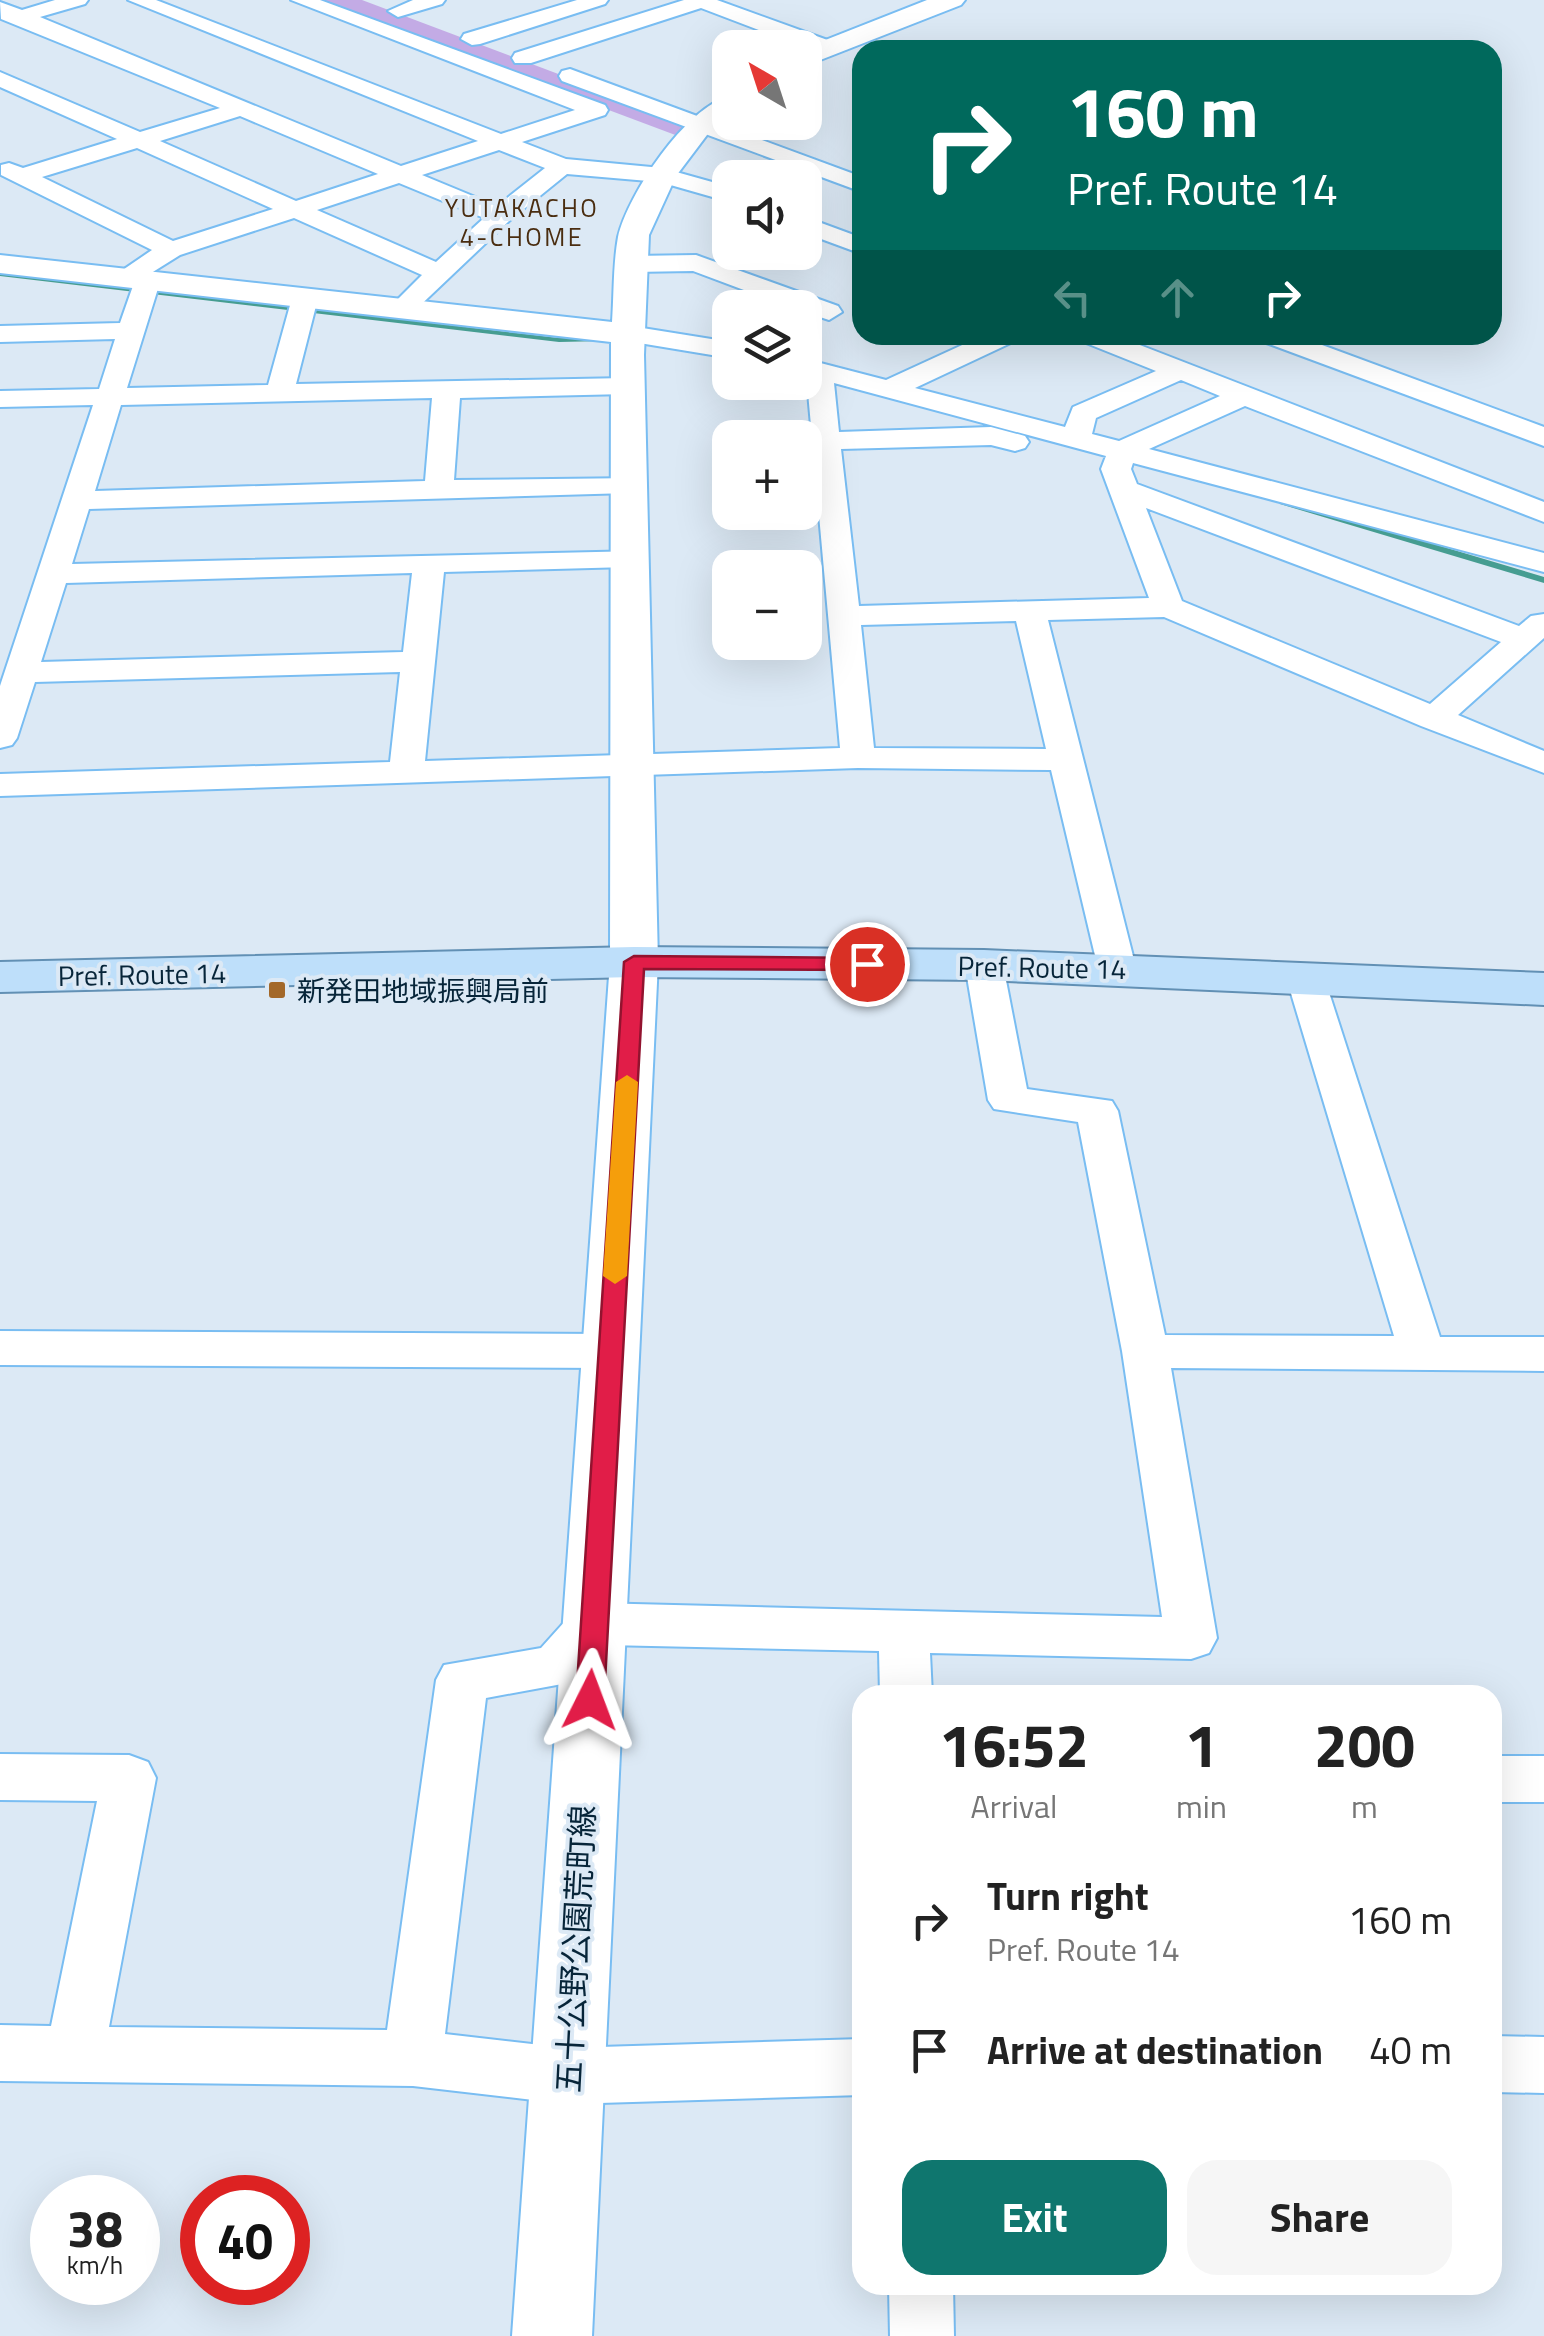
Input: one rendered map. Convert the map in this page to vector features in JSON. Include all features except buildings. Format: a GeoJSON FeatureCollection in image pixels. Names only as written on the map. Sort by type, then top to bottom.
{"type":"FeatureCollection","features":[{"type":"Feature","properties":{"kind":"main road","name":"Pref. Route 14"},"geometry":{"type":"LineString","coordinates":[[0,978],[634,962],[1118,968],[1544,990]]}},
{"type":"Feature","properties":{"kind":"street"},"geometry":{"type":"LineString","coordinates":[[7,15],[78,0]]}},
{"type":"Feature","properties":{"kind":"street"},"geometry":{"type":"LineString","coordinates":[[138,0],[562,166],[662,175],[712,190]]}},
{"type":"Feature","properties":{"kind":"street"},"geometry":{"type":"LineString","coordinates":[[0,738],[22,672],[16,638],[53,574],[131,331],[135,280],[171,250],[597,110],[301,0]]}},
{"type":"Feature","properties":{"kind":"street"},"geometry":{"type":"LineString","coordinates":[[436,0],[390,8],[523,58],[712,113]]}},
{"type":"Feature","properties":{"kind":"street"},"geometry":{"type":"LineString","coordinates":[[454,32],[598,0]]}},
{"type":"Feature","properties":{"kind":"street"},"geometry":{"type":"LineString","coordinates":[[822,50],[952,0]]}},
{"type":"Feature","properties":{"kind":"street"},"geometry":{"type":"LineString","coordinates":[[523,58],[703,1],[765,30]]}},
{"type":"Feature","properties":{"kind":"street"},"geometry":{"type":"LineString","coordinates":[[7,15],[500,216]]}},
{"type":"Feature","properties":{"kind":"street"},"geometry":{"type":"LineString","coordinates":[[0,78],[439,274]]}},
{"type":"Feature","properties":{"kind":"street"},"geometry":{"type":"LineString","coordinates":[[11,171],[138,141],[240,109]]}},
{"type":"Feature","properties":{"kind":"street","name":"五十公野公園荒町線"},"geometry":{"type":"LineString","coordinates":[[552,2336],[634,962],[627,386],[634,235],[662,175],[712,117]]}},
{"type":"Feature","properties":{"kind":"street"},"geometry":{"type":"LineString","coordinates":[[769,140],[852,180]]}},
{"type":"Feature","properties":{"kind":"street"},"geometry":{"type":"LineString","coordinates":[[401,308],[500,216],[562,166]]}},
{"type":"Feature","properties":{"kind":"street"},"geometry":{"type":"LineString","coordinates":[[11,171],[171,250]]}},
{"type":"Feature","properties":{"kind":"street"},"geometry":{"type":"LineString","coordinates":[[822,231],[852,243]]}},
{"type":"Feature","properties":{"kind":"street"},"geometry":{"type":"LineString","coordinates":[[633,264],[696,262],[827,313]]}},
{"type":"Feature","properties":{"kind":"street"},"geometry":{"type":"LineString","coordinates":[[0,264],[630,334],[712,347]]}},
{"type":"Feature","properties":{"kind":"street"},"geometry":{"type":"LineString","coordinates":[[280,393],[306,298]]}},
{"type":"Feature","properties":{"kind":"street"},"geometry":{"type":"LineString","coordinates":[[0,334],[131,331]]}},
{"type":"Feature","properties":{"kind":"street"},"geometry":{"type":"LineString","coordinates":[[892,388],[984,345]]}},
{"type":"Feature","properties":{"kind":"street"},"geometry":{"type":"LineString","coordinates":[[1116,345],[1544,513]]}},
{"type":"Feature","properties":{"kind":"street"},"geometry":{"type":"LineString","coordinates":[[1297,345],[1544,437]]}},
{"type":"Feature","properties":{"kind":"street"},"geometry":{"type":"LineString","coordinates":[[1077,438],[1084,413],[1181,370]]}},
{"type":"Feature","properties":{"kind":"street"},"geometry":{"type":"LineString","coordinates":[[822,371],[1077,438],[1122,470],[1533,630],[1433,719]]}},
{"type":"Feature","properties":{"kind":"street"},"geometry":{"type":"LineString","coordinates":[[0,399],[627,386]]}},
{"type":"Feature","properties":{"kind":"street"},"geometry":{"type":"LineString","coordinates":[[440,490],[448,390]]}},
{"type":"Feature","properties":{"kind":"street"},"geometry":{"type":"LineString","coordinates":[[1122,470],[1245,396]]}},
{"type":"Feature","properties":{"kind":"street"},"geometry":{"type":"LineString","coordinates":[[818,400],[826,441],[858,758]]}},
{"type":"Feature","properties":{"kind":"street"},"geometry":{"type":"LineString","coordinates":[[826,441],[991,436],[1122,470],[1544,563]]}},
{"type":"Feature","properties":{"kind":"street"},"geometry":{"type":"LineString","coordinates":[[1122,470],[1168,607]]}},
{"type":"Feature","properties":{"kind":"street"},"geometry":{"type":"LineString","coordinates":[[76,500],[628,484]]}},
{"type":"Feature","properties":{"kind":"street"},"geometry":{"type":"LineString","coordinates":[[53,574],[630,558]]}},
{"type":"Feature","properties":{"kind":"street"},"geometry":{"type":"LineString","coordinates":[[406,773],[429,564]]}},
{"type":"Feature","properties":{"kind":"street"},"geometry":{"type":"LineString","coordinates":[[844,616],[1168,607],[1544,763]]}},
{"type":"Feature","properties":{"kind":"street"},"geometry":{"type":"LineString","coordinates":[[1030,611],[1118,968]]}},
{"type":"Feature","properties":{"kind":"street"},"geometry":{"type":"LineString","coordinates":[[22,672],[418,662]]}},
{"type":"Feature","properties":{"kind":"street"},"geometry":{"type":"LineString","coordinates":[[0,786],[858,758],[1069,760]]}},
{"type":"Feature","properties":{"kind":"street"},"geometry":{"type":"LineString","coordinates":[[414,2058],[462,1680],[555,1667],[594,1624],[1192,1638],[1146,1351],[1098,1111],[1009,1100],[984,965]]}},
{"type":"Feature","properties":{"kind":"street"},"geometry":{"type":"LineString","coordinates":[[1306,980],[1422,1353]]}},
{"type":"Feature","properties":{"kind":"street"},"geometry":{"type":"LineString","coordinates":[[0,1348],[611,1351]]}},
{"type":"Feature","properties":{"kind":"street"},"geometry":{"type":"LineString","coordinates":[[1146,1351],[1544,1354]]}},
{"type":"Feature","properties":{"kind":"street"},"geometry":{"type":"LineString","coordinates":[[904,1631],[906,1685]]}},
{"type":"Feature","properties":{"kind":"street"},"geometry":{"type":"LineString","coordinates":[[0,1777],[129,1778],[75,2054]]}},
{"type":"Feature","properties":{"kind":"street"},"geometry":{"type":"LineString","coordinates":[[1502,1779],[1544,1779]]}},
{"type":"Feature","properties":{"kind":"street"},"geometry":{"type":"LineString","coordinates":[[0,2053],[414,2058],[567,2076],[852,2067]]}},
{"type":"Feature","properties":{"kind":"street"},"geometry":{"type":"LineString","coordinates":[[1502,2064],[1544,2066]]}},
{"type":"Feature","properties":{"kind":"street"},"geometry":{"type":"LineString","coordinates":[[921,2295],[922,2336]]}},
{"type":"Feature","properties":{"kind":"shaded area"},"geometry":{"type":"Polygon","coordinates":[[[315,0],[362,0],[696,126],[686,139],[315,0]]]}},
{"type":"Feature","properties":{"kind":"waterway"},"geometry":{"type":"LineString","coordinates":[[0,274],[559,340],[604,339]]}},
{"type":"Feature","properties":{"kind":"waterway"},"geometry":{"type":"LineString","coordinates":[[1283,502],[1544,580]]}},
{"type":"Feature","properties":{"kind":"slow traffic"},"geometry":{"type":"LineString","coordinates":[[615,1276],[627,1082]]}},
{"type":"Feature","properties":{"kind":"place","name":"新発田地域振興局前"},"geometry":{"type":"Point","coordinates":[277,990]}},
{"type":"Feature","properties":{"kind":"district","name":"YUTAKACHO 4-CHOME"},"geometry":{"type":"Point","coordinates":[522,222]}},
{"type":"Feature","properties":{"kind":"route"},"geometry":{"type":"LineString","coordinates":[[590,1700],[634,962],[867,964]]}}]}
